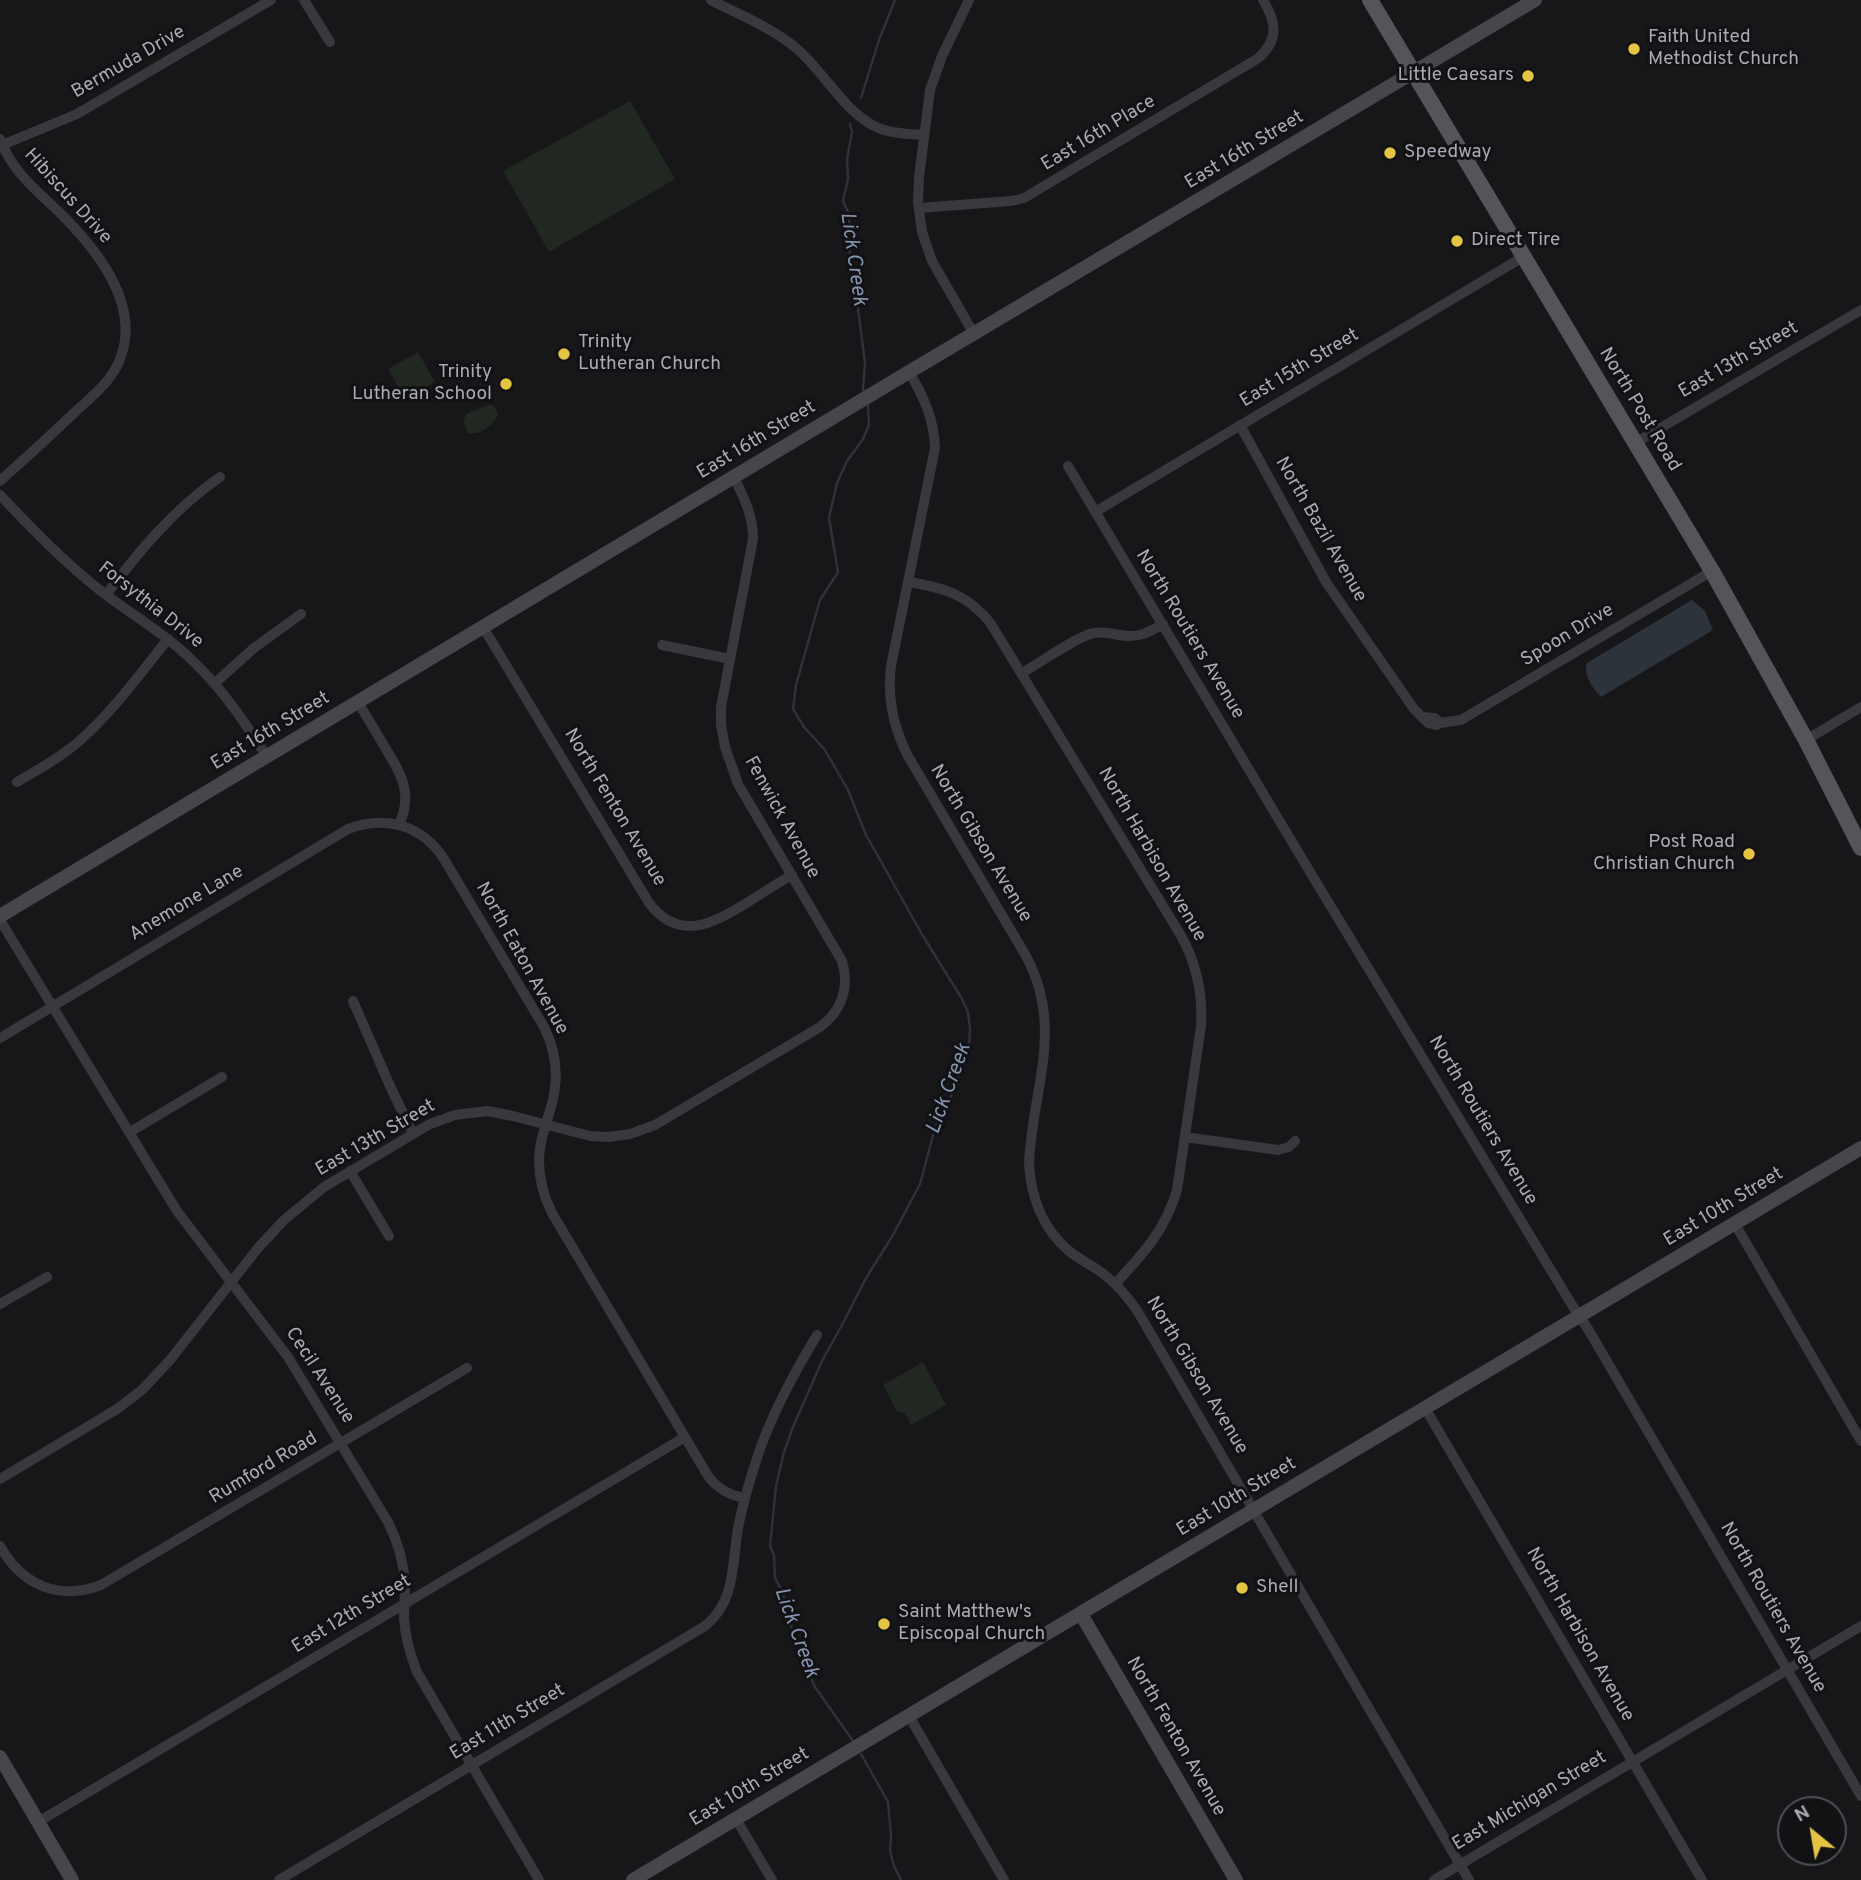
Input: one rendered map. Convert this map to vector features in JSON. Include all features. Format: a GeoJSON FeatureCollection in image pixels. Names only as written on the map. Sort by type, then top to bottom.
{"type":"FeatureCollection","features":[{"type":"Feature","properties":{"kind":"main road","name":"North Post Road"},"geometry":{"type":"LineString","coordinates":[[1370,0],[1712,572],[1806,740],[1861,848]]}},
{"type":"Feature","properties":{"kind":"street","name":"Bermuda Drive"},"geometry":{"type":"LineString","coordinates":[[1,143],[76,114],[271,0]]}},
{"type":"Feature","properties":{"kind":"street"},"geometry":{"type":"LineString","coordinates":[[304,0],[330,42]]}},
{"type":"Feature","properties":{"kind":"street"},"geometry":{"type":"LineString","coordinates":[[711,0],[772,32],[797,49],[856,112],[870,123],[890,131],[924,135]]}},
{"type":"Feature","properties":{"kind":"street"},"geometry":{"type":"LineString","coordinates":[[969,0],[934,74],[928,99],[919,177],[919,208],[922,232],[932,261],[974,334]]}},
{"type":"Feature","properties":{"kind":"street","name":"East 16th Place"},"geometry":{"type":"LineString","coordinates":[[919,208],[1011,201],[1031,194],[1257,59],[1266,52],[1273,35],[1273,19],[1263,0]]}},
{"type":"Feature","properties":{"kind":"street","name":"East 16th Street"},"geometry":{"type":"LineString","coordinates":[[0,918],[483,626],[1535,0]]}},
{"type":"Feature","properties":{"kind":"street","name":"Hibiscus Drive"},"geometry":{"type":"LineString","coordinates":[[0,481],[109,378],[120,358],[125,340],[121,301],[113,280],[73,226],[21,176],[1,143]]}},
{"type":"Feature","properties":{"kind":"street","name":"East 15th Street"},"geometry":{"type":"LineString","coordinates":[[1095,512],[1523,257]]}},
{"type":"Feature","properties":{"kind":"street","name":"East 13th Street"},"geometry":{"type":"LineString","coordinates":[[1635,443],[1861,310]]}},
{"type":"Feature","properties":{"kind":"street","name":"North Gibson Avenue"},"geometry":{"type":"LineString","coordinates":[[909,372],[928,405],[935,448],[891,671],[890,696],[894,722],[908,756],[1026,956],[1040,989],[1046,1041],[1029,1159],[1037,1206],[1064,1246],[1115,1284],[1138,1312],[1469,1880]]}},
{"type":"Feature","properties":{"kind":"street","name":"North Bazil Avenue"},"geometry":{"type":"LineString","coordinates":[[1240,425],[1326,582],[1407,699],[1432,725],[1440,723]]}},
{"type":"Feature","properties":{"kind":"street","name":"North Routiers Avenue"},"geometry":{"type":"LineString","coordinates":[[1068,466],[1588,1329],[1861,1796]]}},
{"type":"Feature","properties":{"kind":"street"},"geometry":{"type":"LineString","coordinates":[[106,595],[160,529],[220,477]]}},
{"type":"Feature","properties":{"kind":"street","name":"Fenwick Avenue"},"geometry":{"type":"LineString","coordinates":[[734,477],[748,507],[753,534],[721,707],[722,734],[738,784],[842,961],[846,978],[841,1003]]}},
{"type":"Feature","properties":{"kind":"street","name":"Forsythia Drive"},"geometry":{"type":"LineString","coordinates":[[0,495],[52,549],[106,595],[187,655],[215,683],[267,757]]}},
{"type":"Feature","properties":{"kind":"street","name":"Spoon Drive"},"geometry":{"type":"LineString","coordinates":[[1440,723],[1461,720],[1712,572]]}},
{"type":"Feature","properties":{"kind":"street","name":"North Harbison Avenue"},"geometry":{"type":"LineString","coordinates":[[909,582],[945,589],[973,604],[992,624],[1180,934],[1193,962],[1200,991],[1202,1018],[1177,1190],[1170,1213],[1159,1233],[1115,1284]]}},
{"type":"Feature","properties":{"kind":"street"},"geometry":{"type":"LineString","coordinates":[[215,683],[254,648],[301,614]]}},
{"type":"Feature","properties":{"kind":"street"},"geometry":{"type":"LineString","coordinates":[[1022,673],[1089,634],[1108,632],[1128,636],[1141,635],[1163,624]]}},
{"type":"Feature","properties":{"kind":"street","name":"North Fenton Avenue"},"geometry":{"type":"LineString","coordinates":[[483,626],[642,893],[661,916],[682,926],[704,925],[720,919],[792,875]]}},
{"type":"Feature","properties":{"kind":"street"},"geometry":{"type":"LineString","coordinates":[[17,782],[65,752],[103,718],[168,639]]}},
{"type":"Feature","properties":{"kind":"street"},"geometry":{"type":"LineString","coordinates":[[662,645],[730,659]]}},
{"type":"Feature","properties":{"kind":"street"},"geometry":{"type":"LineString","coordinates":[[358,702],[403,780],[406,803],[399,825]]}},
{"type":"Feature","properties":{"kind":"street"},"geometry":{"type":"LineString","coordinates":[[1806,740],[1861,707]]}},
{"type":"Feature","properties":{"kind":"street","name":"Anemone Lane"},"geometry":{"type":"LineString","coordinates":[[0,1038],[348,829],[369,822],[399,825]]}},
{"type":"Feature","properties":{"kind":"street","name":"North Eaton Avenue"},"geometry":{"type":"LineString","coordinates":[[399,825],[427,839],[442,855],[547,1033],[557,1077],[555,1096],[542,1136],[539,1162],[542,1189],[548,1206],[713,1483],[728,1494],[745,1499]]}},
{"type":"Feature","properties":{"kind":"street","name":"Cecil Avenue"},"geometry":{"type":"LineString","coordinates":[[0,918],[177,1211],[288,1357],[388,1522],[396,1538],[404,1569],[407,1639],[417,1672],[539,1880]]}},
{"type":"Feature","properties":{"kind":"street"},"geometry":{"type":"LineString","coordinates":[[353,1001],[414,1134]]}},
{"type":"Feature","properties":{"kind":"street","name":"East 13th Street"},"geometry":{"type":"LineString","coordinates":[[0,1479],[117,1409],[142,1390],[170,1360],[278,1226],[310,1197],[434,1122],[446,1117],[488,1111],[599,1137],[621,1136],[647,1129],[820,1027],[834,1015],[841,1003]]}},
{"type":"Feature","properties":{"kind":"street"},"geometry":{"type":"LineString","coordinates":[[130,1132],[222,1077]]}},
{"type":"Feature","properties":{"kind":"street"},"geometry":{"type":"LineString","coordinates":[[1185,1137],[1278,1150],[1289,1147],[1294,1141]]}},
{"type":"Feature","properties":{"kind":"street","name":"East 10th Street"},"geometry":{"type":"LineString","coordinates":[[633,1880],[1861,1148]]}},
{"type":"Feature","properties":{"kind":"street"},"geometry":{"type":"LineString","coordinates":[[350,1171],[389,1236]]}},
{"type":"Feature","properties":{"kind":"street"},"geometry":{"type":"LineString","coordinates":[[1735,1224],[1861,1441]]}},
{"type":"Feature","properties":{"kind":"street"},"geometry":{"type":"LineString","coordinates":[[0,1304],[47,1277]]}},
{"type":"Feature","properties":{"kind":"street","name":"East 11th Street"},"geometry":{"type":"LineString","coordinates":[[279,1880],[705,1626],[715,1617],[725,1602],[732,1576],[738,1528],[761,1448],[783,1396],[817,1335]]}},
{"type":"Feature","properties":{"kind":"street","name":"Rumford Road"},"geometry":{"type":"LineString","coordinates":[[0,1546],[12,1564],[28,1579],[49,1588],[75,1592],[109,1582],[467,1368]]}},
{"type":"Feature","properties":{"kind":"street","name":"North Harbison Avenue"},"geometry":{"type":"LineString","coordinates":[[1425,1408],[1702,1880]]}},
{"type":"Feature","properties":{"kind":"street","name":"East 12th Street"},"geometry":{"type":"LineString","coordinates":[[38,1822],[685,1437]]}},
{"type":"Feature","properties":{"kind":"street","name":"North Fenton Avenue"},"geometry":{"type":"LineString","coordinates":[[1082,1614],[1236,1880]]}},
{"type":"Feature","properties":{"kind":"street","name":"East Michigan Street"},"geometry":{"type":"LineString","coordinates":[[1434,1880],[1861,1626]]}},
{"type":"Feature","properties":{"kind":"street"},"geometry":{"type":"LineString","coordinates":[[909,1716],[1004,1880]]}},
{"type":"Feature","properties":{"kind":"street"},"geometry":{"type":"LineString","coordinates":[[0,1757],[72,1880]]}},
{"type":"Feature","properties":{"kind":"street"},"geometry":{"type":"LineString","coordinates":[[736,1819],[772,1880]]}},
{"type":"Feature","properties":{"kind":"shaded area"},"geometry":{"type":"Polygon","coordinates":[[[630,101],[675,179],[549,252],[503,171],[630,101]]]}},
{"type":"Feature","properties":{"kind":"shaded area"},"geometry":{"type":"Polygon","coordinates":[[[418,352],[435,382],[405,399],[388,369],[418,352]]]}},
{"type":"Feature","properties":{"kind":"shaded area"},"geometry":{"type":"Polygon","coordinates":[[[490,404],[498,414],[493,423],[482,431],[468,433],[463,422],[466,414],[490,404]]]}},
{"type":"Feature","properties":{"kind":"shaded area"},"geometry":{"type":"Polygon","coordinates":[[[1692,600],[1705,611],[1713,630],[1601,697],[1588,677],[1587,663],[1692,600]]]}},
{"type":"Feature","properties":{"kind":"shaded area"},"geometry":{"type":"Polygon","coordinates":[[[923,1362],[946,1405],[911,1425],[905,1413],[897,1411],[883,1385],[923,1362]]]}},
{"type":"Feature","properties":{"kind":"waterway","name":"Lick Creek"},"geometry":{"type":"LineString","coordinates":[[861,98],[895,0]]}},
{"type":"Feature","properties":{"kind":"waterway","name":"Lick Creek"},"geometry":{"type":"LineString","coordinates":[[850,124],[852,132],[847,159],[848,179],[843,201],[849,214],[850,262],[857,277],[857,301],[865,363],[864,392]]}},
{"type":"Feature","properties":{"kind":"waterway","name":"Lick Creek"},"geometry":{"type":"LineString","coordinates":[[853,1741],[815,1687],[800,1654],[783,1593],[775,1578],[774,1555],[770,1546],[776,1486],[793,1427],[822,1361],[920,1184],[935,1128],[953,1092],[969,1047],[970,1029],[968,1012],[962,999],[866,835],[848,790],[825,750],[804,727],[793,709],[796,685],[820,600],[838,572],[829,518],[837,483],[869,425],[868,405]]}},
{"type":"Feature","properties":{"kind":"waterway","name":"Lick Creek"},"geometry":{"type":"LineString","coordinates":[[861,1754],[888,1802],[890,1851],[901,1880]]}},
{"type":"Feature","properties":{"kind":"place","name":"Faith United Methodist Church"},"geometry":{"type":"Point","coordinates":[1634,49]}},
{"type":"Feature","properties":{"kind":"place","name":"Little Caesars"},"geometry":{"type":"Point","coordinates":[1528,76]}},
{"type":"Feature","properties":{"kind":"place","name":"Speedway"},"geometry":{"type":"Point","coordinates":[1390,153]}},
{"type":"Feature","properties":{"kind":"place","name":"Direct Tire"},"geometry":{"type":"Point","coordinates":[1457,241]}},
{"type":"Feature","properties":{"kind":"place","name":"Trinity Lutheran Church"},"geometry":{"type":"Point","coordinates":[564,354]}},
{"type":"Feature","properties":{"kind":"place","name":"Trinity Lutheran School"},"geometry":{"type":"Point","coordinates":[506,384]}},
{"type":"Feature","properties":{"kind":"place","name":"Post Road Christian Church"},"geometry":{"type":"Point","coordinates":[1749,854]}},
{"type":"Feature","properties":{"kind":"place","name":"Shell"},"geometry":{"type":"Point","coordinates":[1242,1588]}},
{"type":"Feature","properties":{"kind":"place","name":"Saint Matthew's Episcopal Church"},"geometry":{"type":"Point","coordinates":[884,1624]}}]}
